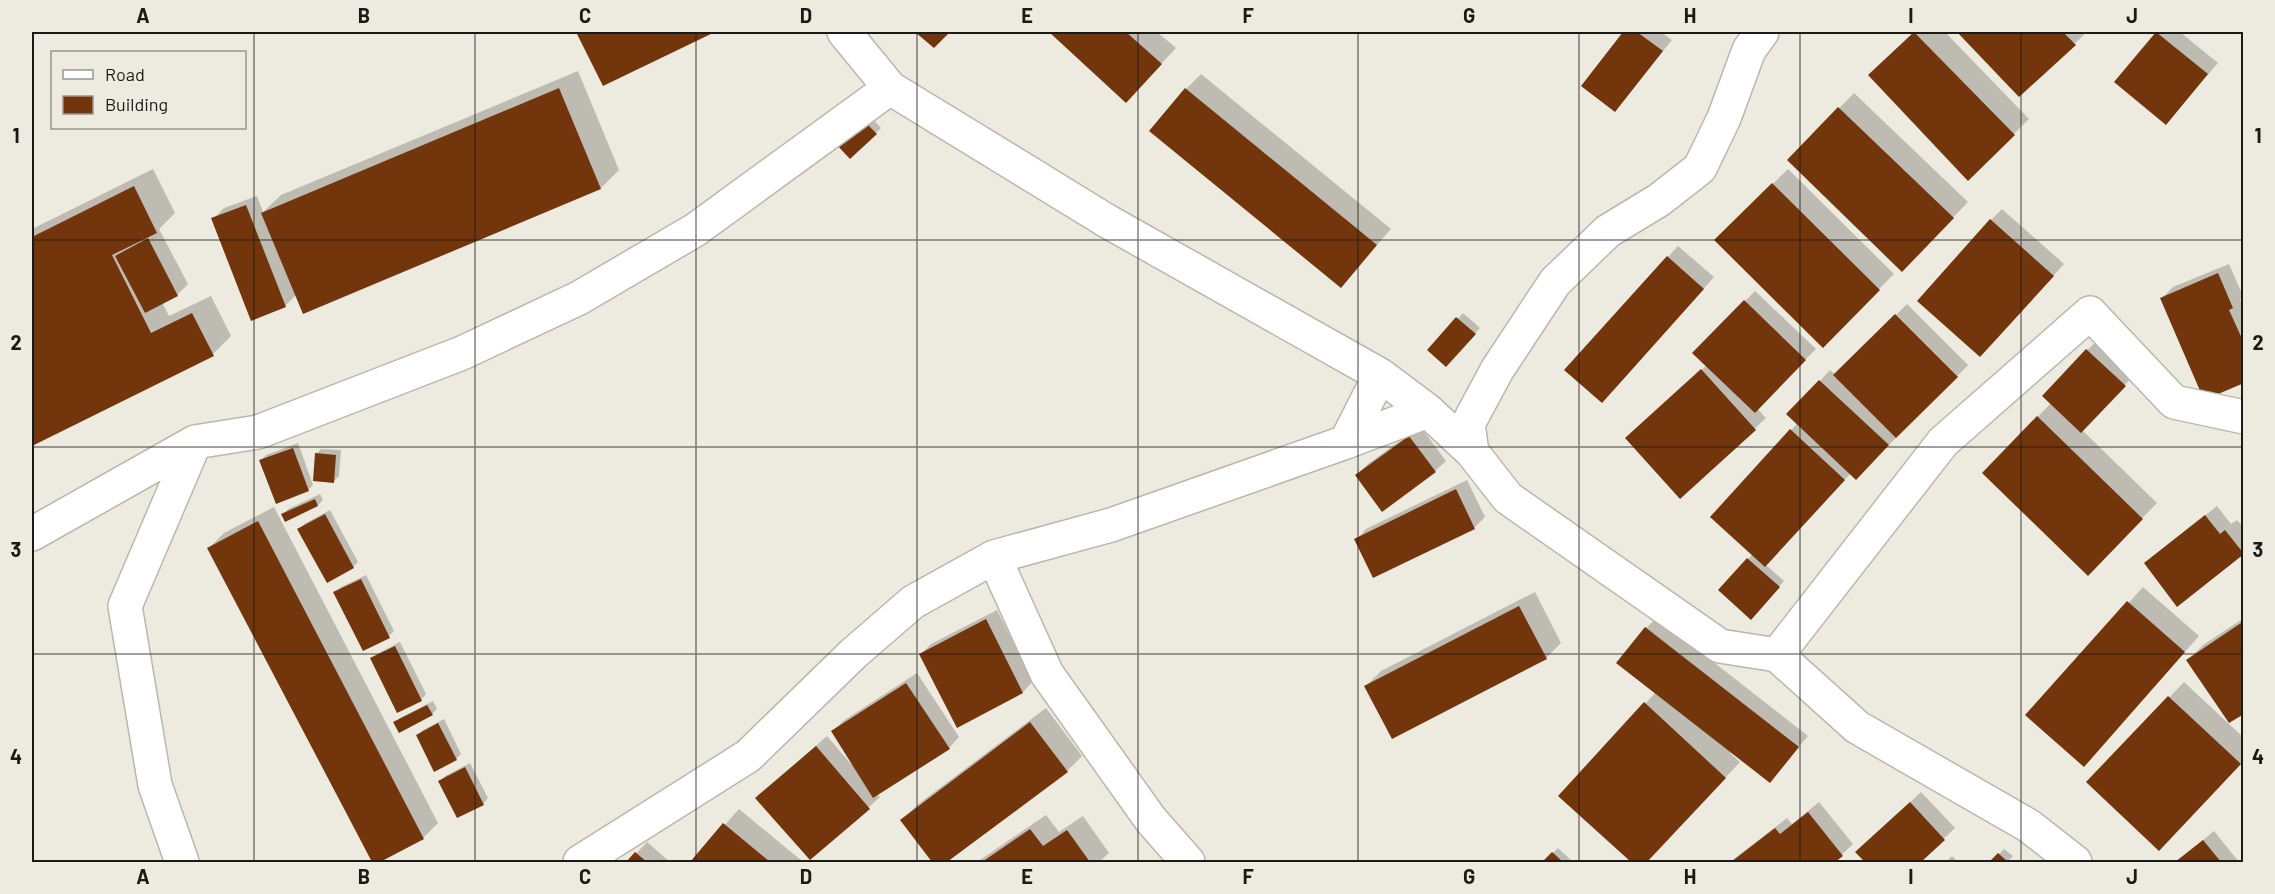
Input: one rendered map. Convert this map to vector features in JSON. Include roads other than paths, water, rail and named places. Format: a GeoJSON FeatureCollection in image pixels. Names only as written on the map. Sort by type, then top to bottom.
{"type":"FeatureCollection","features":[{"type":"Feature","properties":{"kind":"street"},"geometry":{"type":"LineString","coordinates":[[844,32],[890,88],[1107,221],[1380,375],[1428,411],[1472,452],[1508,498],[1720,646],[1777,656],[1857,727],[2028,826],[2075,862]]}},
{"type":"Feature","properties":{"kind":"street"},"geometry":{"type":"LineString","coordinates":[[1472,452],[1468,424],[1497,370],[1555,282],[1608,231],[1659,201],[1700,168],[1724,118],[1749,50],[1762,32]]}},
{"type":"Feature","properties":{"kind":"street"},"geometry":{"type":"LineString","coordinates":[[32,534],[195,442],[258,432],[462,353],[579,298],[695,230],[890,88]]}},
{"type":"Feature","properties":{"kind":"street"},"geometry":{"type":"LineString","coordinates":[[1777,656],[1943,442],[2090,313],[2174,402],[2244,417]]}},
{"type":"Feature","properties":{"kind":"street"},"geometry":{"type":"LineString","coordinates":[[1346,442],[1380,375]]}},
{"type":"Feature","properties":{"kind":"street"},"geometry":{"type":"LineString","coordinates":[[580,862],[748,756],[854,654],[913,602],[994,557],[1111,525],[1428,411]]}},
{"type":"Feature","properties":{"kind":"street"},"geometry":{"type":"LineString","coordinates":[[182,862],[155,785],[125,606],[195,442]]}},
{"type":"Feature","properties":{"kind":"street"},"geometry":{"type":"LineString","coordinates":[[994,557],[1047,674],[1151,820],[1188,862]]}}]}
